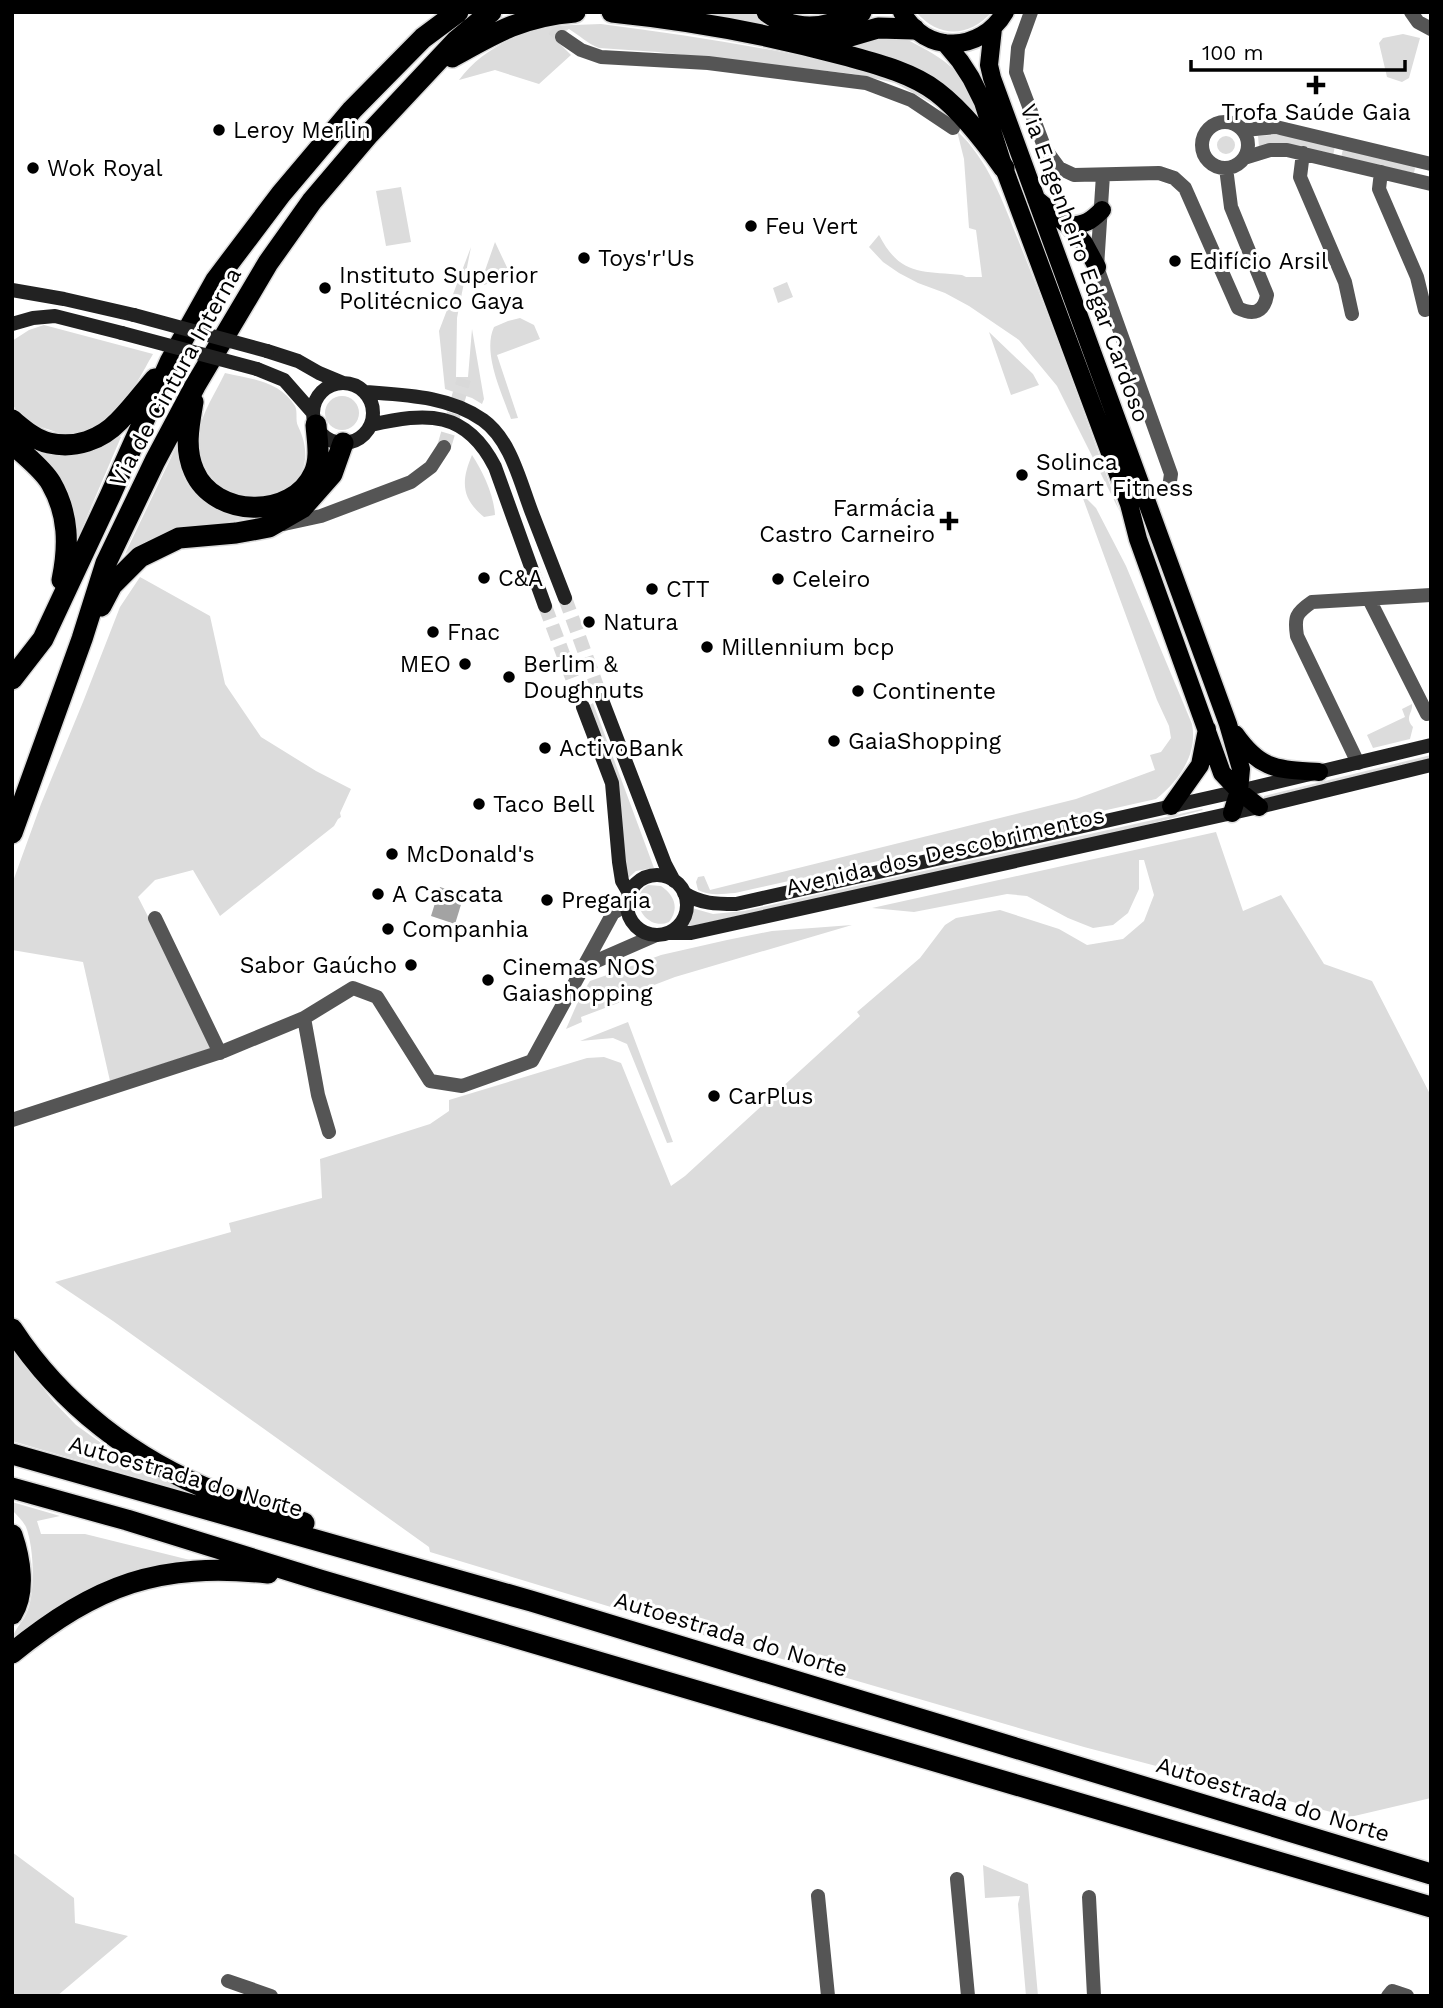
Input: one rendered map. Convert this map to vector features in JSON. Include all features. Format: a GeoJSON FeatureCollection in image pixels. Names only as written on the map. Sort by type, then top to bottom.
{"type":"FeatureCollection","features":[{"type":"Feature","properties":{"kind":"highway"},"geometry":{"type":"LineString","coordinates":[[423,38],[443,12]]}},
{"type":"Feature","properties":{"kind":"highway","name":"Via de Cintura Interna"},"geometry":{"type":"LineString","coordinates":[[12,679],[43,639],[170,362],[216,280],[281,194],[352,110],[423,38],[458,12]]}},
{"type":"Feature","properties":{"kind":"highway","name":"Via de Cintura Interna"},"geometry":{"type":"LineString","coordinates":[[12,833],[82,639],[106,563],[195,386],[268,263],[312,201],[369,134],[457,40],[491,12]]}},
{"type":"Feature","properties":{"kind":"highway"},"geometry":{"type":"LineString","coordinates":[[429,70],[498,31],[551,14],[575,12]]}},
{"type":"Feature","properties":{"kind":"highway"},"geometry":{"type":"LineString","coordinates":[[612,12],[800,43],[892,68],[936,91],[963,117],[1004,168]]}},
{"type":"Feature","properties":{"kind":"highway"},"geometry":{"type":"LineString","coordinates":[[767,12],[787,23],[815,27],[844,22],[861,12]]}},
{"type":"Feature","properties":{"kind":"highway"},"geometry":{"type":"LineString","coordinates":[[800,43],[837,40],[908,20]]}},
{"type":"Feature","properties":{"kind":"highway"},"geometry":{"type":"LineString","coordinates":[[12,420],[27,433],[47,443],[72,445],[91,440],[120,421],[170,362]]}},
{"type":"Feature","properties":{"kind":"highway"},"geometry":{"type":"LineString","coordinates":[[195,386],[188,428],[188,451],[194,474],[208,491],[225,502],[266,508],[287,500],[305,486],[315,472],[318,454],[314,419]]}},
{"type":"Feature","properties":{"kind":"highway"},"geometry":{"type":"LineString","coordinates":[[12,443],[50,482],[66,524],[68,553],[56,611]]}},
{"type":"Feature","properties":{"kind":"highway"},"geometry":{"type":"LineString","coordinates":[[82,639],[112,585],[140,557],[180,538],[269,527],[302,508],[332,474],[343,443]]}},
{"type":"Feature","properties":{"kind":"highway"},"geometry":{"type":"LineString","coordinates":[[12,1329],[50,1377],[92,1419],[116,1439],[158,1465],[217,1493],[531,1601]]}},
{"type":"Feature","properties":{"kind":"highway","name":"Autoestrada do Norte"},"geometry":{"type":"LineString","coordinates":[[12,1454],[531,1601],[1431,1874]]}},
{"type":"Feature","properties":{"kind":"highway"},"geometry":{"type":"LineString","coordinates":[[12,1488],[1431,1907]]}},
{"type":"Feature","properties":{"kind":"highway"},"geometry":{"type":"LineString","coordinates":[[12,1535],[19,1555],[19,1587],[12,1614]]}},
{"type":"Feature","properties":{"kind":"highway"},"geometry":{"type":"LineString","coordinates":[[12,1653],[68,1612],[100,1594],[140,1579],[185,1571],[221,1569],[320,1580]]}},
{"type":"Feature","properties":{"kind":"main road"},"geometry":{"type":"LineString","coordinates":[[908,20],[928,38],[945,43],[962,43],[979,38],[993,28],[1005,12]]}},
{"type":"Feature","properties":{"kind":"main road","name":"Via Engenheiro Edgar Cardoso"},"geometry":{"type":"LineString","coordinates":[[993,28],[989,65],[992,78],[1228,724],[1241,769],[1239,791]]}},
{"type":"Feature","properties":{"kind":"main road","name":"Via Engenheiro Edgar Cardoso"},"geometry":{"type":"LineString","coordinates":[[945,43],[971,78],[983,102],[1004,168],[1129,504],[1138,539],[1222,773],[1239,791]]}},
{"type":"Feature","properties":{"kind":"main road"},"geometry":{"type":"LineString","coordinates":[[1036,199],[1069,226],[1084,243],[1097,267]]}},
{"type":"Feature","properties":{"kind":"main road"},"geometry":{"type":"LineString","coordinates":[[1069,226],[1091,221],[1102,210]]}},
{"type":"Feature","properties":{"kind":"main road"},"geometry":{"type":"LineString","coordinates":[[12,290],[134,315],[298,361],[365,392],[371,402],[371,425],[365,434],[355,441],[332,441],[322,435],[314,419],[284,380],[257,369],[55,316],[12,324]]}},
{"type":"Feature","properties":{"kind":"main road"},"geometry":{"type":"LineString","coordinates":[[314,419],[316,402],[322,392],[343,383]]}},
{"type":"Feature","properties":{"kind":"main road"},"geometry":{"type":"LineString","coordinates":[[365,392],[409,394],[437,401],[464,410],[494,430],[514,466],[565,598]]}},
{"type":"Feature","properties":{"kind":"main road"},"geometry":{"type":"LineString","coordinates":[[371,425],[406,417],[434,418],[459,426],[471,434],[487,451],[495,467],[545,606]]}},
{"type":"Feature","properties":{"kind":"main road"},"geometry":{"type":"LineString","coordinates":[[583,707],[612,783],[619,862],[629,916],[641,930],[662,934],[678,926],[687,905],[684,894],[665,864],[602,701]]}},
{"type":"Feature","properties":{"kind":"main road"},"geometry":{"type":"LineString","coordinates":[[1228,724],[1257,760],[1279,769],[1319,772]]}},
{"type":"Feature","properties":{"kind":"main road"},"geometry":{"type":"LineString","coordinates":[[1171,806],[1199,766],[1207,729]]}},
{"type":"Feature","properties":{"kind":"main road","name":"Avenida dos Descobrimentos"},"geometry":{"type":"LineString","coordinates":[[684,894],[695,901],[736,904],[1431,746]]}},
{"type":"Feature","properties":{"kind":"main road","name":"Avenida dos Descobrimentos"},"geometry":{"type":"LineString","coordinates":[[662,934],[691,933],[1259,807],[1431,765]]}},
{"type":"Feature","properties":{"kind":"main road"},"geometry":{"type":"LineString","coordinates":[[1232,813],[1239,791],[1259,807]]}},
{"type":"Feature","properties":{"kind":"main road"},"geometry":{"type":"LineString","coordinates":[[627,899],[635,884],[645,877],[656,875],[674,881]]}},
{"type":"Feature","properties":{"kind":"street"},"geometry":{"type":"LineString","coordinates":[[1031,12],[1018,48],[1017,72],[1045,149],[1059,169],[1074,175],[1159,173],[1174,178],[1185,188],[1238,308],[1248,313],[1258,311],[1265,304],[1267,295],[1231,207],[1226,168]]}},
{"type":"Feature","properties":{"kind":"street"},"geometry":{"type":"LineString","coordinates":[[1411,12],[1418,22],[1431,29]]}},
{"type":"Feature","properties":{"kind":"street"},"geometry":{"type":"LineString","coordinates":[[562,37],[581,50],[601,57],[708,63],[866,83],[911,100],[953,128]]}},
{"type":"Feature","properties":{"kind":"street"},"geometry":{"type":"LineString","coordinates":[[1244,131],[1276,127],[1426,163],[1422,173],[1424,182],[1287,150],[1270,150],[1244,158],[1233,167],[1226,168],[1211,164],[1202,151],[1206,130],[1219,122],[1233,122],[1244,131],[1248,144],[1244,158]]}},
{"type":"Feature","properties":{"kind":"street"},"geometry":{"type":"LineString","coordinates":[[1303,153],[1300,177],[1345,282],[1352,314]]}},
{"type":"Feature","properties":{"kind":"street"},"geometry":{"type":"LineString","coordinates":[[1381,172],[1379,189],[1417,277],[1425,310]]}},
{"type":"Feature","properties":{"kind":"street"},"geometry":{"type":"LineString","coordinates":[[1103,175],[1097,267],[1171,474],[1169,488]]}},
{"type":"Feature","properties":{"kind":"street"},"geometry":{"type":"LineString","coordinates":[[269,527],[321,516],[411,482],[431,467],[444,447]]}},
{"type":"Feature","properties":{"kind":"street"},"geometry":{"type":"LineString","coordinates":[[1358,763],[1297,636],[1294,621],[1300,610],[1312,602],[1431,595]]}},
{"type":"Feature","properties":{"kind":"street"},"geometry":{"type":"LineString","coordinates":[[1370,599],[1427,713]]}},
{"type":"Feature","properties":{"kind":"street"},"geometry":{"type":"LineString","coordinates":[[12,1120],[219,1053],[304,1018],[354,988],[377,996],[430,1081],[462,1086],[533,1061],[613,913],[627,899]]}},
{"type":"Feature","properties":{"kind":"street"},"geometry":{"type":"LineString","coordinates":[[155,918],[219,1053]]}},
{"type":"Feature","properties":{"kind":"street"},"geometry":{"type":"LineString","coordinates":[[584,966],[662,934]]}},
{"type":"Feature","properties":{"kind":"street"},"geometry":{"type":"LineString","coordinates":[[304,1018],[318,1095],[329,1132]]}},
{"type":"Feature","properties":{"kind":"street"},"geometry":{"type":"LineString","coordinates":[[957,1879],[968,1996]]}},
{"type":"Feature","properties":{"kind":"street"},"geometry":{"type":"LineString","coordinates":[[818,1896],[828,1996]]}},
{"type":"Feature","properties":{"kind":"street"},"geometry":{"type":"LineString","coordinates":[[1089,1897],[1094,1996]]}},
{"type":"Feature","properties":{"kind":"street"},"geometry":{"type":"LineString","coordinates":[[228,1981],[271,1996]]}},
{"type":"Feature","properties":{"kind":"street"},"geometry":{"type":"LineString","coordinates":[[1388,1996],[1392,1991],[1407,1996]]}},
{"type":"Feature","properties":{"kind":"shaded area"},"geometry":{"type":"Polygon","coordinates":[[[695,12],[757,12],[798,33],[695,12]]]}},
{"type":"Feature","properties":{"kind":"shaded area"},"geometry":{"type":"Polygon","coordinates":[[[916,12],[992,12],[973,27],[954,32],[934,27],[916,12]]]}},
{"type":"Feature","properties":{"kind":"shaded area"},"geometry":{"type":"Polygon","coordinates":[[[601,24],[740,45],[847,65],[902,84],[937,106],[895,83],[854,74],[599,48],[569,29],[554,38],[571,55],[539,84],[495,70],[459,80],[487,53],[521,35],[567,25],[601,24]]]}},
{"type":"Feature","properties":{"kind":"shaded area"},"geometry":{"type":"Polygon","coordinates":[[[1403,34],[1420,38],[1409,78],[1402,82],[1387,77],[1379,43],[1383,38],[1403,34]]]}},
{"type":"Feature","properties":{"kind":"shaded area"},"geometry":{"type":"Polygon","coordinates":[[[900,36],[937,56],[961,77],[967,86],[982,129],[838,45],[860,38],[900,36]]]}},
{"type":"Feature","properties":{"kind":"shaded area"},"geometry":{"type":"Polygon","coordinates":[[[957,131],[979,157],[1004,204],[1120,512],[1057,386],[1019,340],[969,306],[899,273],[883,262],[869,247],[879,235],[895,258],[913,269],[982,277],[976,230],[969,228],[964,159],[957,131]]]}},
{"type":"Feature","properties":{"kind":"shaded area"},"geometry":{"type":"Polygon","coordinates":[[[1290,135],[1335,146],[1333,156],[1259,147],[1258,136],[1290,135]]]}},
{"type":"Feature","properties":{"kind":"shaded area"},"geometry":{"type":"Polygon","coordinates":[[[1222,136],[1230,136],[1235,145],[1233,152],[1222,154],[1217,149],[1217,141],[1222,136]]]}},
{"type":"Feature","properties":{"kind":"shaded area"},"geometry":{"type":"Polygon","coordinates":[[[1343,149],[1411,164],[1415,168],[1414,173],[1341,158],[1343,149]]]}},
{"type":"Feature","properties":{"kind":"shaded area"},"geometry":{"type":"Polygon","coordinates":[[[401,187],[411,242],[386,246],[376,191],[401,187]]]}},
{"type":"Feature","properties":{"kind":"shaded area"},"geometry":{"type":"Polygon","coordinates":[[[495,242],[511,276],[484,285],[481,282],[495,242]]]}},
{"type":"Feature","properties":{"kind":"shaded area"},"geometry":{"type":"Polygon","coordinates":[[[471,247],[457,318],[456,377],[468,377],[472,329],[484,399],[482,404],[445,389],[439,331],[471,247]]]}},
{"type":"Feature","properties":{"kind":"shaded area"},"geometry":{"type":"Polygon","coordinates":[[[787,282],[793,297],[778,303],[773,288],[787,282]]]}},
{"type":"Feature","properties":{"kind":"shaded area"},"geometry":{"type":"Polygon","coordinates":[[[520,318],[534,325],[540,339],[497,355],[518,418],[511,419],[492,361],[491,337],[494,327],[520,318]]]}},
{"type":"Feature","properties":{"kind":"shaded area"},"geometry":{"type":"Polygon","coordinates":[[[44,325],[153,354],[130,394],[110,418],[98,427],[84,433],[63,434],[33,423],[23,417],[13,405],[12,341],[29,330],[44,325]]]}},
{"type":"Feature","properties":{"kind":"shaded area"},"geometry":{"type":"Polygon","coordinates":[[[989,332],[1033,374],[1039,385],[1011,395],[989,332]]]}},
{"type":"Feature","properties":{"kind":"shaded area"},"geometry":{"type":"Polygon","coordinates":[[[225,373],[273,386],[295,406],[305,452],[302,472],[290,486],[273,495],[253,497],[233,492],[215,481],[200,455],[200,428],[225,373]]]}},
{"type":"Feature","properties":{"kind":"shaded area"},"geometry":{"type":"Polygon","coordinates":[[[342,396],[354,401],[359,413],[354,425],[342,430],[330,425],[325,413],[330,401],[342,396]]]}},
{"type":"Feature","properties":{"kind":"shaded area"},"geometry":{"type":"Polygon","coordinates":[[[117,436],[121,437],[74,547],[19,440],[53,455],[75,454],[117,436]]]}},
{"type":"Feature","properties":{"kind":"shaded area"},"geometry":{"type":"Polygon","coordinates":[[[177,445],[184,478],[198,496],[217,507],[261,517],[173,530],[125,554],[177,445]]]}},
{"type":"Feature","properties":{"kind":"shaded area"},"geometry":{"type":"Polygon","coordinates":[[[472,455],[487,484],[495,515],[484,517],[467,496],[465,481],[472,455]]]}},
{"type":"Feature","properties":{"kind":"shaded area"},"geometry":{"type":"Polygon","coordinates":[[[1081,493],[1096,508],[1126,566],[1192,724],[1189,756],[1172,784],[1156,799],[735,893],[711,894],[698,890],[698,877],[704,876],[710,890],[1076,799],[1155,770],[1150,755],[1161,752],[1171,738],[1169,726],[1081,493]]]}},
{"type":"Feature","properties":{"kind":"shaded area"},"geometry":{"type":"Polygon","coordinates":[[[140,577],[210,616],[225,684],[261,737],[351,789],[340,813],[341,817],[334,826],[220,916],[193,870],[155,880],[138,897],[215,1047],[110,1081],[83,962],[12,950],[12,884],[120,607],[140,577]]]}},
{"type":"Feature","properties":{"kind":"shaded area"},"geometry":{"type":"Polygon","coordinates":[[[593,703],[654,868],[636,871],[627,879],[590,705],[593,703]]]}},
{"type":"Feature","properties":{"kind":"shaded area"},"geometry":{"type":"Polygon","coordinates":[[[1412,704],[1409,718],[1413,727],[1410,739],[1373,748],[1367,735],[1405,717],[1402,709],[1412,704]]]}},
{"type":"Feature","properties":{"kind":"shaded area"},"geometry":{"type":"Polygon","coordinates":[[[1431,755],[1431,759],[1264,799],[1264,796],[1431,755]]]}},
{"type":"Feature","properties":{"kind":"shaded area"},"geometry":{"type":"Polygon","coordinates":[[[1202,809],[1127,830],[687,927],[692,908],[713,914],[744,911],[1202,809]]]}},
{"type":"Feature","properties":{"kind":"shaded area"},"geometry":{"type":"Polygon","coordinates":[[[1216,832],[1243,911],[1281,895],[1324,964],[1372,981],[1431,1096],[1431,1798],[1350,1817],[1084,1747],[430,1552],[429,1547],[55,1282],[231,1232],[229,1223],[322,1198],[320,1159],[430,1124],[449,1111],[449,1100],[587,1058],[604,1057],[621,1063],[671,1186],[860,1016],[857,1012],[920,958],[945,925],[956,918],[1000,910],[1059,929],[1087,945],[1123,939],[1144,921],[1154,895],[1144,860],[1139,860],[1139,889],[1128,913],[1113,925],[1093,928],[1027,896],[1007,894],[914,912],[872,908],[1216,832]]]}},
{"type":"Feature","properties":{"kind":"shaded area"},"geometry":{"type":"Polygon","coordinates":[[[648,885],[661,886],[672,898],[675,907],[669,922],[653,922],[642,912],[639,898],[648,885]]]}},
{"type":"Feature","properties":{"kind":"shaded area"},"geometry":{"type":"Polygon","coordinates":[[[440,887],[464,895],[455,924],[431,916],[440,887]]]}},
{"type":"Feature","properties":{"kind":"shaded area"},"geometry":{"type":"Polygon","coordinates":[[[852,925],[675,977],[620,998],[621,1002],[581,1017],[582,1022],[566,1029],[590,981],[661,955],[772,931],[852,925]]]}},
{"type":"Feature","properties":{"kind":"shaded area"},"geometry":{"type":"Polygon","coordinates":[[[628,1022],[673,1142],[667,1143],[627,1044],[613,1038],[580,1041],[628,1022]]]}},
{"type":"Feature","properties":{"kind":"shaded area"},"geometry":{"type":"Polygon","coordinates":[[[12,1349],[76,1425],[115,1453],[159,1477],[214,1500],[12,1441],[12,1349]]]}},
{"type":"Feature","properties":{"kind":"shaded area"},"geometry":{"type":"Polygon","coordinates":[[[12,1502],[60,1516],[37,1521],[41,1534],[85,1534],[190,1560],[137,1569],[106,1582],[12,1643],[13,1635],[29,1606],[33,1571],[29,1536],[25,1525],[12,1510],[12,1502]]]}},
{"type":"Feature","properties":{"kind":"shaded area"},"geometry":{"type":"Polygon","coordinates":[[[12,1852],[74,1898],[75,1923],[128,1936],[57,1996],[12,1996],[12,1852]]]}},
{"type":"Feature","properties":{"kind":"shaded area"},"geometry":{"type":"Polygon","coordinates":[[[983,1865],[1028,1884],[1038,1996],[1026,1996],[1018,1904],[1020,1896],[985,1898],[983,1865]]]}},
{"type":"Feature","properties":{"kind":"tunnel"},"geometry":{"type":"LineString","coordinates":[[538,14],[562,37]]}},
{"type":"Feature","properties":{"kind":"tunnel"},"geometry":{"type":"LineString","coordinates":[[444,447],[464,379]]}},
{"type":"Feature","properties":{"kind":"tunnel"},"geometry":{"type":"LineString","coordinates":[[565,598],[602,700]]}},
{"type":"Feature","properties":{"kind":"tunnel"},"geometry":{"type":"LineString","coordinates":[[545,606],[583,707]]}},
{"type":"Feature","properties":{"kind":"place","name":"Trofa Saúde Gaia"},"geometry":{"type":"Point","coordinates":[1316,85]}},
{"type":"Feature","properties":{"kind":"place","name":"Leroy Merlin"},"geometry":{"type":"Point","coordinates":[219,130]}},
{"type":"Feature","properties":{"kind":"place","name":"Wok Royal"},"geometry":{"type":"Point","coordinates":[33,168]}},
{"type":"Feature","properties":{"kind":"place","name":"Feu Vert"},"geometry":{"type":"Point","coordinates":[751,226]}},
{"type":"Feature","properties":{"kind":"place","name":"Toys'r'Us"},"geometry":{"type":"Point","coordinates":[584,258]}},
{"type":"Feature","properties":{"kind":"place","name":"Edifício Arsil"},"geometry":{"type":"Point","coordinates":[1175,261]}},
{"type":"Feature","properties":{"kind":"place","name":"Instituto Superior Politécnico Gaya"},"geometry":{"type":"Point","coordinates":[325,288]}},
{"type":"Feature","properties":{"kind":"place","name":"Solinca Smart Fitness"},"geometry":{"type":"Point","coordinates":[1022,475]}},
{"type":"Feature","properties":{"kind":"place","name":"Farmácia Castro Carneiro"},"geometry":{"type":"Point","coordinates":[949,521]}},
{"type":"Feature","properties":{"kind":"place","name":"C&A"},"geometry":{"type":"Point","coordinates":[484,578]}},
{"type":"Feature","properties":{"kind":"place","name":"Celeiro"},"geometry":{"type":"Point","coordinates":[778,579]}},
{"type":"Feature","properties":{"kind":"place","name":"CTT"},"geometry":{"type":"Point","coordinates":[652,589]}},
{"type":"Feature","properties":{"kind":"place","name":"Natura"},"geometry":{"type":"Point","coordinates":[589,622]}},
{"type":"Feature","properties":{"kind":"place","name":"Fnac"},"geometry":{"type":"Point","coordinates":[433,632]}},
{"type":"Feature","properties":{"kind":"place","name":"Millennium bcp"},"geometry":{"type":"Point","coordinates":[707,647]}},
{"type":"Feature","properties":{"kind":"place","name":"MEO"},"geometry":{"type":"Point","coordinates":[465,664]}},
{"type":"Feature","properties":{"kind":"place","name":"Berlim & Doughnuts"},"geometry":{"type":"Point","coordinates":[509,677]}},
{"type":"Feature","properties":{"kind":"place","name":"Continente"},"geometry":{"type":"Point","coordinates":[858,691]}},
{"type":"Feature","properties":{"kind":"place","name":"GaiaShopping"},"geometry":{"type":"Point","coordinates":[834,741]}},
{"type":"Feature","properties":{"kind":"place","name":"ActivoBank"},"geometry":{"type":"Point","coordinates":[545,748]}},
{"type":"Feature","properties":{"kind":"place","name":"Taco Bell"},"geometry":{"type":"Point","coordinates":[479,804]}},
{"type":"Feature","properties":{"kind":"place","name":"McDonald's"},"geometry":{"type":"Point","coordinates":[392,854]}},
{"type":"Feature","properties":{"kind":"place","name":"A Cascata"},"geometry":{"type":"Point","coordinates":[378,894]}},
{"type":"Feature","properties":{"kind":"place","name":"Pregaria"},"geometry":{"type":"Point","coordinates":[547,900]}},
{"type":"Feature","properties":{"kind":"place","name":"Companhia"},"geometry":{"type":"Point","coordinates":[388,929]}},
{"type":"Feature","properties":{"kind":"place","name":"Sabor Gaúcho"},"geometry":{"type":"Point","coordinates":[411,965]}},
{"type":"Feature","properties":{"kind":"place","name":"Cinemas NOS Gaiashopping"},"geometry":{"type":"Point","coordinates":[488,980]}},
{"type":"Feature","properties":{"kind":"place","name":"CarPlus"},"geometry":{"type":"Point","coordinates":[714,1096]}}]}
